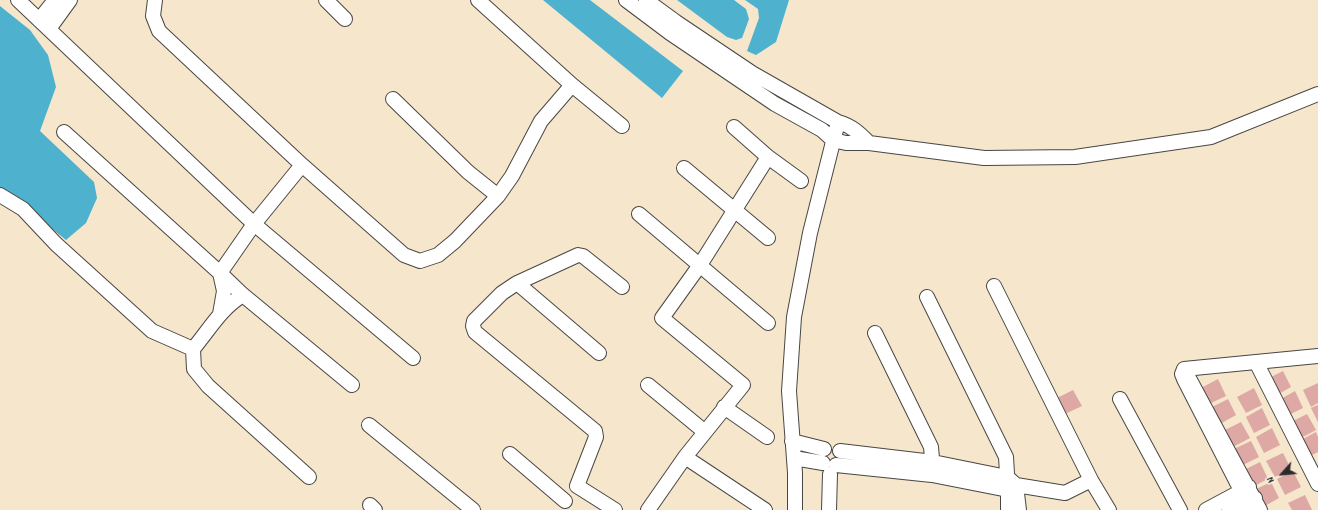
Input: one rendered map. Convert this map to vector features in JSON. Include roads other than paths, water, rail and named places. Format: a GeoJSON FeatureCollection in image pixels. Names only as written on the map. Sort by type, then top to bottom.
{"type":"FeatureCollection","features":[{"type":"Feature","properties":{"kind":"street"},"geometry":{"type":"LineString","coordinates":[[18,0],[254,224],[413,358]]}},
{"type":"Feature","properties":{"kind":"street"},"geometry":{"type":"LineString","coordinates":[[44,24],[55,0]]}},
{"type":"Feature","properties":{"kind":"street"},"geometry":{"type":"LineString","coordinates":[[44,24],[70,0]]}},
{"type":"Feature","properties":{"kind":"street"},"geometry":{"type":"LineString","coordinates":[[155,0],[153,16],[159,31],[302,164],[404,255],[420,261],[438,255],[455,241],[498,196],[512,176],[541,121],[572,85]]}},
{"type":"Feature","properties":{"kind":"street"},"geometry":{"type":"LineString","coordinates":[[326,0],[345,19]]}},
{"type":"Feature","properties":{"kind":"street"},"geometry":{"type":"LineString","coordinates":[[478,0],[572,85],[622,126]]}},
{"type":"Feature","properties":{"kind":"street"},"geometry":{"type":"LineString","coordinates":[[626,0],[670,33],[748,79],[838,122],[849,125],[858,131],[869,143]]}},
{"type":"Feature","properties":{"kind":"street"},"geometry":{"type":"LineString","coordinates":[[646,0],[748,79],[774,104],[822,130],[833,140],[846,143],[869,143],[984,158],[1075,157],[1211,137],[1318,94]]}},
{"type":"Feature","properties":{"kind":"street"},"geometry":{"type":"LineString","coordinates":[[393,99],[468,172],[498,196]]}},
{"type":"Feature","properties":{"kind":"street"},"geometry":{"type":"LineString","coordinates":[[795,510],[794,458],[789,391],[794,317],[810,233],[838,122]]}},
{"type":"Feature","properties":{"kind":"street"},"geometry":{"type":"LineString","coordinates":[[734,126],[768,157],[800,181]]}},
{"type":"Feature","properties":{"kind":"street"},"geometry":{"type":"LineString","coordinates":[[64,132],[243,295],[352,385]]}},
{"type":"Feature","properties":{"kind":"street"},"geometry":{"type":"LineString","coordinates":[[648,510],[685,457],[743,384],[662,318],[700,265],[768,157]]}},
{"type":"Feature","properties":{"kind":"street"},"geometry":{"type":"LineString","coordinates":[[220,314],[224,291],[220,273],[254,224],[302,164]]}},
{"type":"Feature","properties":{"kind":"street"},"geometry":{"type":"LineString","coordinates":[[684,168],[768,238]]}},
{"type":"Feature","properties":{"kind":"street"},"geometry":{"type":"LineString","coordinates":[[0,195],[23,209],[56,244],[152,331],[193,349]]}},
{"type":"Feature","properties":{"kind":"street"},"geometry":{"type":"LineString","coordinates":[[639,214],[768,323]]}},
{"type":"Feature","properties":{"kind":"street"},"geometry":{"type":"LineString","coordinates":[[510,454],[562,505],[577,486],[596,436],[595,431],[475,332],[473,326],[474,321],[502,293],[517,283],[578,255],[583,256],[622,286]]}},
{"type":"Feature","properties":{"kind":"street"},"geometry":{"type":"LineString","coordinates":[[517,283],[599,353]]}},
{"type":"Feature","properties":{"kind":"street"},"geometry":{"type":"LineString","coordinates":[[994,286],[1091,480],[1109,510]]}},
{"type":"Feature","properties":{"kind":"street"},"geometry":{"type":"LineString","coordinates":[[243,295],[232,302],[220,314],[193,349],[194,369],[208,386],[309,477]]}},
{"type":"Feature","properties":{"kind":"street"},"geometry":{"type":"LineString","coordinates":[[927,297],[1006,458],[1010,484],[1019,510]]}},
{"type":"Feature","properties":{"kind":"street"},"geometry":{"type":"LineString","coordinates":[[875,333],[931,448],[933,469]]}},
{"type":"Feature","properties":{"kind":"street"},"geometry":{"type":"LineString","coordinates":[[1251,500],[1184,379],[1182,374],[1184,369],[1318,356]]}},
{"type":"Feature","properties":{"kind":"street"},"geometry":{"type":"LineString","coordinates":[[1256,362],[1318,484]]}},
{"type":"Feature","properties":{"kind":"street"},"geometry":{"type":"LineString","coordinates":[[648,385],[705,432]]}},
{"type":"Feature","properties":{"kind":"street"},"geometry":{"type":"LineString","coordinates":[[1120,399],[1180,510]]}},
{"type":"Feature","properties":{"kind":"street"},"geometry":{"type":"LineString","coordinates":[[724,407],[767,437]]}},
{"type":"Feature","properties":{"kind":"street"},"geometry":{"type":"LineString","coordinates":[[369,425],[473,510]]}},
{"type":"Feature","properties":{"kind":"street"},"geometry":{"type":"LineString","coordinates":[[792,441],[824,449]]}},
{"type":"Feature","properties":{"kind":"street"},"geometry":{"type":"LineString","coordinates":[[840,451],[1010,484],[1065,493],[1091,480]]}},
{"type":"Feature","properties":{"kind":"street"},"geometry":{"type":"LineString","coordinates":[[685,457],[765,510]]}},
{"type":"Feature","properties":{"kind":"street"},"geometry":{"type":"LineString","coordinates":[[794,458],[830,468],[933,469]]}},
{"type":"Feature","properties":{"kind":"street"},"geometry":{"type":"LineString","coordinates":[[829,510],[830,468]]}},
{"type":"Feature","properties":{"kind":"street"},"geometry":{"type":"LineString","coordinates":[[1008,510],[1010,484]]}},
{"type":"Feature","properties":{"kind":"street"},"geometry":{"type":"LineString","coordinates":[[577,486],[609,507]]}},
{"type":"Feature","properties":{"kind":"street"},"geometry":{"type":"LineString","coordinates":[[1206,510],[1251,500]]}},
{"type":"Feature","properties":{"kind":"street"},"geometry":{"type":"LineString","coordinates":[[1229,510],[1251,500]]}},
{"type":"Feature","properties":{"kind":"water"},"geometry":{"type":"Polygon","coordinates":[[[543,0],[590,0],[683,71],[662,98],[543,0]]]}},
{"type":"Feature","properties":{"kind":"water"},"geometry":{"type":"Polygon","coordinates":[[[677,0],[734,0],[746,9],[749,19],[742,38],[736,40],[727,37],[677,0]]]}},
{"type":"Feature","properties":{"kind":"water"},"geometry":{"type":"Polygon","coordinates":[[[745,0],[789,0],[776,42],[756,55],[747,51],[759,18],[758,9],[745,0]]]}},
{"type":"Feature","properties":{"kind":"water"},"geometry":{"type":"Polygon","coordinates":[[[0,6],[30,30],[48,55],[56,87],[40,131],[94,182],[97,198],[86,223],[66,240],[0,187],[0,6]]]}},
{"type":"Feature","properties":{"kind":"tunnel"},"geometry":{"type":"LineString","coordinates":[[830,474],[832,450]]}}]}
